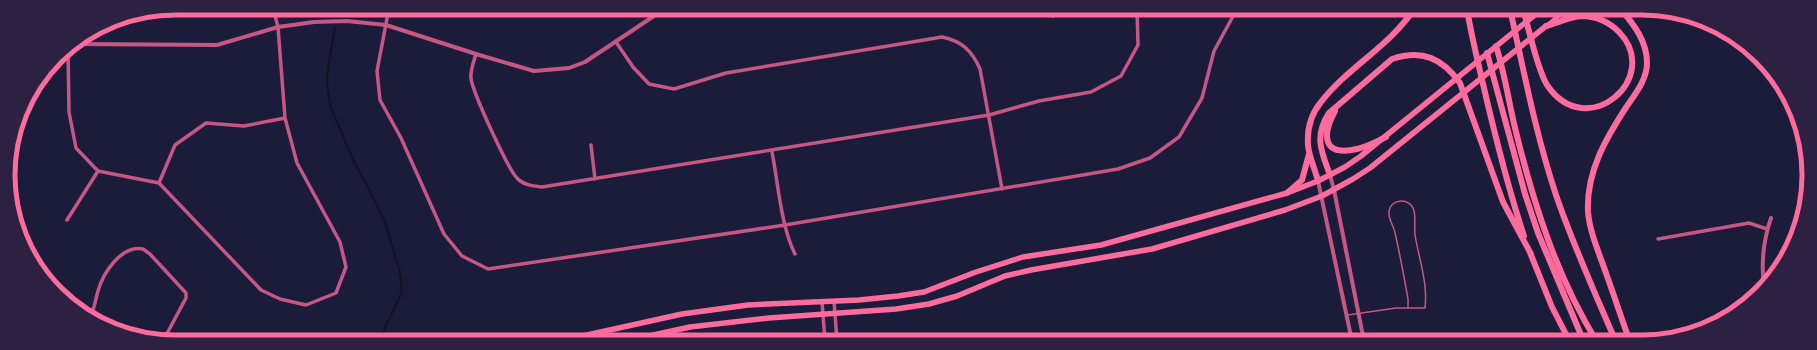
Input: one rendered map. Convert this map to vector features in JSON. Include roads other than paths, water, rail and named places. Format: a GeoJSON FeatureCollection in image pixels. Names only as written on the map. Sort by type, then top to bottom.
{"type":"FeatureCollection","features":[{"type":"Feature","properties":{"kind":"highway"},"geometry":{"type":"LineString","coordinates":[[1287,193],[1302,180],[1309,152],[1309,128],[1315,111],[1321,102],[1399,30],[1410,15]]}},
{"type":"Feature","properties":{"kind":"highway"},"geometry":{"type":"LineString","coordinates":[[1468,15],[1472,45],[1497,147],[1512,200],[1552,307],[1566,335]]}},
{"type":"Feature","properties":{"kind":"highway"},"geometry":{"type":"LineString","coordinates":[[1511,15],[1532,108],[1556,195],[1587,275],[1613,335]]}},
{"type":"Feature","properties":{"kind":"highway"},"geometry":{"type":"LineString","coordinates":[[1525,15],[1547,84],[1559,97],[1576,106],[1592,108],[1607,103],[1620,93],[1630,78],[1632,58],[1630,47],[1623,36],[1613,26],[1603,20],[1580,16],[1546,26]]}},
{"type":"Feature","properties":{"kind":"highway"},"geometry":{"type":"LineString","coordinates":[[1626,15],[1636,27],[1643,40],[1647,63],[1642,82],[1609,134],[1596,162],[1591,176],[1588,212],[1594,239],[1628,335]]}},
{"type":"Feature","properties":{"kind":"highway"},"geometry":{"type":"LineString","coordinates":[[1496,46],[1531,190],[1562,276],[1572,298],[1593,335]]}},
{"type":"Feature","properties":{"kind":"highway"},"geometry":{"type":"LineString","coordinates":[[1487,53],[1523,188],[1538,233],[1581,335]]}},
{"type":"Feature","properties":{"kind":"highway"},"geometry":{"type":"LineString","coordinates":[[1330,175],[1320,145],[1320,133],[1323,123],[1329,113],[1337,108],[1392,59],[1403,56],[1428,56],[1450,70],[1460,83],[1503,202],[1531,254]]}},
{"type":"Feature","properties":{"kind":"highway"},"geometry":{"type":"LineString","coordinates":[[1337,108],[1327,125],[1326,134],[1329,144],[1335,150],[1344,151],[1359,149],[1386,137]]}},
{"type":"Feature","properties":{"kind":"highway"},"geometry":{"type":"LineString","coordinates":[[1309,152],[1318,181]]}},
{"type":"Feature","properties":{"kind":"main road"},"geometry":{"type":"LineString","coordinates":[[587,335],[682,314],[748,305],[822,302],[898,296],[924,292],[976,272],[1018,259],[1101,245],[1287,193],[1318,181],[1345,167],[1386,137],[1535,15]]}},
{"type":"Feature","properties":{"kind":"main road"},"geometry":{"type":"LineString","coordinates":[[653,335],[690,327],[769,318],[896,309],[929,304],[957,296],[1005,276],[1031,270],[1152,249],[1285,210],[1322,196],[1370,168],[1560,15]]}},
{"type":"Feature","properties":{"kind":"street"},"geometry":{"type":"LineString","coordinates":[[68,57],[69,112],[76,148],[98,171],[159,183],[262,290],[280,299],[306,305],[336,294],[346,267],[340,242],[297,163],[285,118],[278,27],[275,15]]}},
{"type":"Feature","properties":{"kind":"street"},"geometry":{"type":"LineString","coordinates":[[388,15],[377,71],[380,100],[407,150],[444,234],[462,256],[488,269],[785,225],[1118,169],[1150,158],[1179,138],[1202,98],[1214,51],[1234,15]]}},
{"type":"Feature","properties":{"kind":"street"},"geometry":{"type":"LineString","coordinates":[[83,44],[217,44],[278,27],[314,22],[347,21],[386,25],[534,71],[569,68],[585,62],[656,15]]}},
{"type":"Feature","properties":{"kind":"street"},"geometry":{"type":"LineString","coordinates":[[476,54],[470,76],[474,91],[516,178],[527,186],[542,188],[989,116],[1039,101],[1091,92],[1121,76],[1138,45],[1137,15]]}},
{"type":"Feature","properties":{"kind":"street"},"geometry":{"type":"LineString","coordinates":[[616,42],[633,67],[649,84],[674,89],[726,73],[942,37],[954,40],[967,47],[975,58],[980,69],[1002,188]]}},
{"type":"Feature","properties":{"kind":"street"},"geometry":{"type":"LineString","coordinates":[[159,183],[175,145],[206,123],[244,126],[285,118]]}},
{"type":"Feature","properties":{"kind":"street"},"geometry":{"type":"LineString","coordinates":[[591,146],[595,179]]}},
{"type":"Feature","properties":{"kind":"street"},"geometry":{"type":"LineString","coordinates":[[772,152],[785,225],[790,244],[795,254]]}},
{"type":"Feature","properties":{"kind":"street"},"geometry":{"type":"LineString","coordinates":[[67,220],[98,171]]}},
{"type":"Feature","properties":{"kind":"street"},"geometry":{"type":"LineString","coordinates":[[1330,175],[1363,335]]}},
{"type":"Feature","properties":{"kind":"street"},"geometry":{"type":"LineString","coordinates":[[1318,181],[1351,335]]}},
{"type":"Feature","properties":{"kind":"street"},"geometry":{"type":"LineString","coordinates":[[1763,279],[1763,252],[1767,229],[1771,218]]}},
{"type":"Feature","properties":{"kind":"street"},"geometry":{"type":"LineString","coordinates":[[1658,240],[1749,223],[1767,229]]}},
{"type":"Feature","properties":{"kind":"street"},"geometry":{"type":"LineString","coordinates":[[92,312],[100,286],[115,262],[129,250],[143,249],[150,254],[186,294],[186,298],[166,335]]}},
{"type":"Feature","properties":{"kind":"street"},"geometry":{"type":"LineString","coordinates":[[834,301],[838,335]]}},
{"type":"Feature","properties":{"kind":"street"},"geometry":{"type":"LineString","coordinates":[[822,302],[825,335]]}},
{"type":"Feature","properties":{"kind":"lane"},"geometry":{"type":"LineString","coordinates":[[1347,315],[1408,307],[1425,308],[1426,294],[1415,233],[1414,210],[1410,204],[1404,201],[1397,201],[1388,211],[1389,218],[1395,231],[1408,299],[1408,307]]}},
{"type":"Feature","properties":{"kind":"waterway"},"geometry":{"type":"LineString","coordinates":[[335,27],[327,75],[327,85],[331,108],[354,162],[385,222],[400,272],[402,292],[382,335]]}}]}
